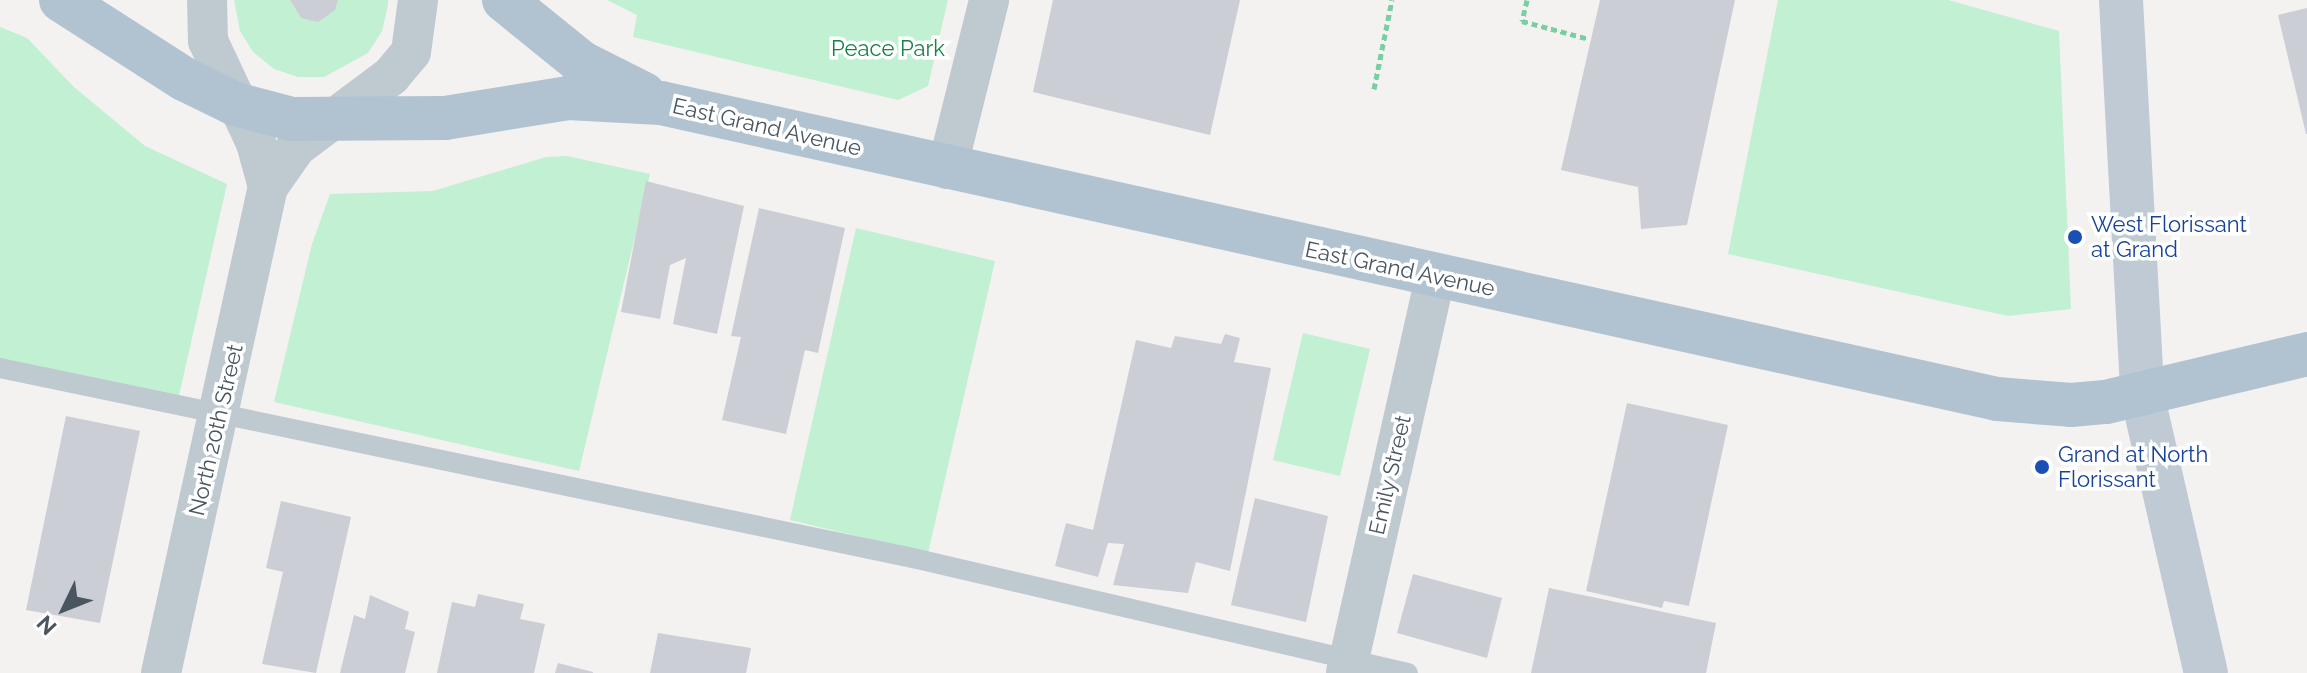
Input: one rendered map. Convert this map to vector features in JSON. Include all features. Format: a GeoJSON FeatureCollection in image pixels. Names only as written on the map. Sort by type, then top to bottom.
{"type":"FeatureCollection","features":[{"type":"Feature","properties":{"kind":"main road","name":"East Grand Avenue"},"geometry":{"type":"LineString","coordinates":[[61,0],[184,79],[235,104],[292,119],[445,118],[568,98],[661,103],[947,169],[1997,399],[2071,405],[2142,394],[2307,354]]}},
{"type":"Feature","properties":{"kind":"main road","name":"East Grand Avenue"},"geometry":{"type":"LineString","coordinates":[[504,0],[582,63],[661,103]]}},
{"type":"Feature","properties":{"kind":"main road"},"geometry":{"type":"LineString","coordinates":[[2121,0],[2142,394],[2206,673]]}},
{"type":"Feature","properties":{"kind":"street","name":"North 20th Street"},"geometry":{"type":"LineString","coordinates":[[207,0],[208,41],[256,143],[268,187]]}},
{"type":"Feature","properties":{"kind":"street","name":"North 20th Street"},"geometry":{"type":"LineString","coordinates":[[161,673],[221,412],[268,187],[296,147],[391,76],[411,52],[418,0]]}},
{"type":"Feature","properties":{"kind":"street"},"geometry":{"type":"LineString","coordinates":[[947,169],[989,0]]}},
{"type":"Feature","properties":{"kind":"street","name":"Emily Street"},"geometry":{"type":"LineString","coordinates":[[1348,666],[1435,277]]}},
{"type":"Feature","properties":{"kind":"lane"},"geometry":{"type":"LineString","coordinates":[[0,368],[913,558],[1348,666],[1408,673]]}},
{"type":"Feature","properties":{"kind":"path"},"geometry":{"type":"LineString","coordinates":[[1374,89],[1392,0]]}},
{"type":"Feature","properties":{"kind":"path"},"geometry":{"type":"LineString","coordinates":[[1527,0],[1522,21],[1589,39]]}},
{"type":"Feature","properties":{"kind":"green space"},"geometry":{"type":"Polygon","coordinates":[[[234,0],[290,0],[301,18],[338,0],[388,0],[388,5],[382,31],[368,53],[324,77],[298,77],[274,69],[253,52],[240,31],[234,0]]]}},
{"type":"Feature","properties":{"kind":"green space","name":"Peace Park"},"geometry":{"type":"Polygon","coordinates":[[[607,0],[948,0],[928,86],[898,100],[633,37],[637,15],[607,0]]]}},
{"type":"Feature","properties":{"kind":"green space"},"geometry":{"type":"Polygon","coordinates":[[[1778,0],[1948,0],[2059,31],[2071,309],[2008,316],[1728,254],[1778,0]]]}},
{"type":"Feature","properties":{"kind":"green space"},"geometry":{"type":"Polygon","coordinates":[[[0,27],[27,38],[74,87],[145,146],[227,184],[178,400],[0,360],[0,27]]]}},
{"type":"Feature","properties":{"kind":"green space"},"geometry":{"type":"Polygon","coordinates":[[[567,156],[650,174],[579,471],[274,402],[312,244],[330,194],[433,191],[546,157],[567,156]]]}},
{"type":"Feature","properties":{"kind":"green space"},"geometry":{"type":"Polygon","coordinates":[[[856,228],[995,261],[928,553],[790,520],[856,228]]]}},
{"type":"Feature","properties":{"kind":"green space"},"geometry":{"type":"Polygon","coordinates":[[[1303,333],[1370,349],[1340,476],[1273,460],[1303,333]]]}},
{"type":"Feature","properties":{"kind":"building"},"geometry":{"type":"Polygon","coordinates":[[[290,0],[338,0],[335,10],[318,22],[301,18],[290,0]]]}},
{"type":"Feature","properties":{"kind":"building"},"geometry":{"type":"Polygon","coordinates":[[[1053,0],[1240,0],[1210,135],[1033,92],[1053,0]]]}},
{"type":"Feature","properties":{"kind":"building"},"geometry":{"type":"Polygon","coordinates":[[[1600,0],[1735,0],[1687,225],[1641,229],[1638,187],[1561,170],[1600,0]]]}},
{"type":"Feature","properties":{"kind":"building"},"geometry":{"type":"Polygon","coordinates":[[[2307,8],[2307,134],[2306,134],[2278,15],[2307,8]]]}},
{"type":"Feature","properties":{"kind":"building"},"geometry":{"type":"Polygon","coordinates":[[[646,181],[744,206],[717,334],[673,324],[686,258],[670,265],[660,319],[621,312],[646,181]]]}},
{"type":"Feature","properties":{"kind":"building"},"geometry":{"type":"Polygon","coordinates":[[[759,208],[845,228],[818,353],[805,350],[786,434],[722,420],[741,337],[731,336],[759,208]]]}},
{"type":"Feature","properties":{"kind":"building"},"geometry":{"type":"Polygon","coordinates":[[[1225,334],[1240,338],[1234,362],[1271,368],[1230,571],[1196,562],[1188,593],[1113,585],[1124,544],[1108,543],[1098,577],[1055,566],[1066,523],[1093,530],[1136,340],[1171,348],[1175,336],[1221,344],[1225,334]]]}},
{"type":"Feature","properties":{"kind":"building"},"geometry":{"type":"Polygon","coordinates":[[[1627,403],[1728,425],[1689,606],[1664,601],[1662,608],[1586,591],[1627,403]]]}},
{"type":"Feature","properties":{"kind":"building"},"geometry":{"type":"Polygon","coordinates":[[[66,416],[140,431],[100,623],[26,610],[66,416]]]}},
{"type":"Feature","properties":{"kind":"building"},"geometry":{"type":"Polygon","coordinates":[[[1255,498],[1328,516],[1306,622],[1231,605],[1255,498]]]}},
{"type":"Feature","properties":{"kind":"building"},"geometry":{"type":"Polygon","coordinates":[[[281,501],[351,517],[316,673],[262,664],[283,572],[266,568],[281,501]]]}},
{"type":"Feature","properties":{"kind":"building"},"geometry":{"type":"Polygon","coordinates":[[[1413,574],[1502,598],[1487,658],[1397,633],[1413,574]]]}},
{"type":"Feature","properties":{"kind":"building"},"geometry":{"type":"Polygon","coordinates":[[[1549,588],[1716,623],[1706,673],[1531,673],[1549,588]]]}},
{"type":"Feature","properties":{"kind":"building"},"geometry":{"type":"Polygon","coordinates":[[[478,594],[524,604],[520,619],[545,624],[534,673],[437,673],[452,602],[475,607],[478,594]]]}},
{"type":"Feature","properties":{"kind":"building"},"geometry":{"type":"Polygon","coordinates":[[[370,595],[409,612],[405,629],[415,632],[405,673],[340,673],[354,615],[365,619],[370,595]]]}},
{"type":"Feature","properties":{"kind":"building"},"geometry":{"type":"Polygon","coordinates":[[[658,633],[751,648],[746,673],[650,673],[658,633]]]}},
{"type":"Feature","properties":{"kind":"building"},"geometry":{"type":"Polygon","coordinates":[[[558,663],[593,672],[593,673],[555,673],[558,663]]]}},
{"type":"Feature","properties":{"kind":"place","name":"West Florissant at Grand"},"geometry":{"type":"Point","coordinates":[2075,237]}},
{"type":"Feature","properties":{"kind":"place","name":"Grand at North Florissant"},"geometry":{"type":"Point","coordinates":[2042,467]}}]}
